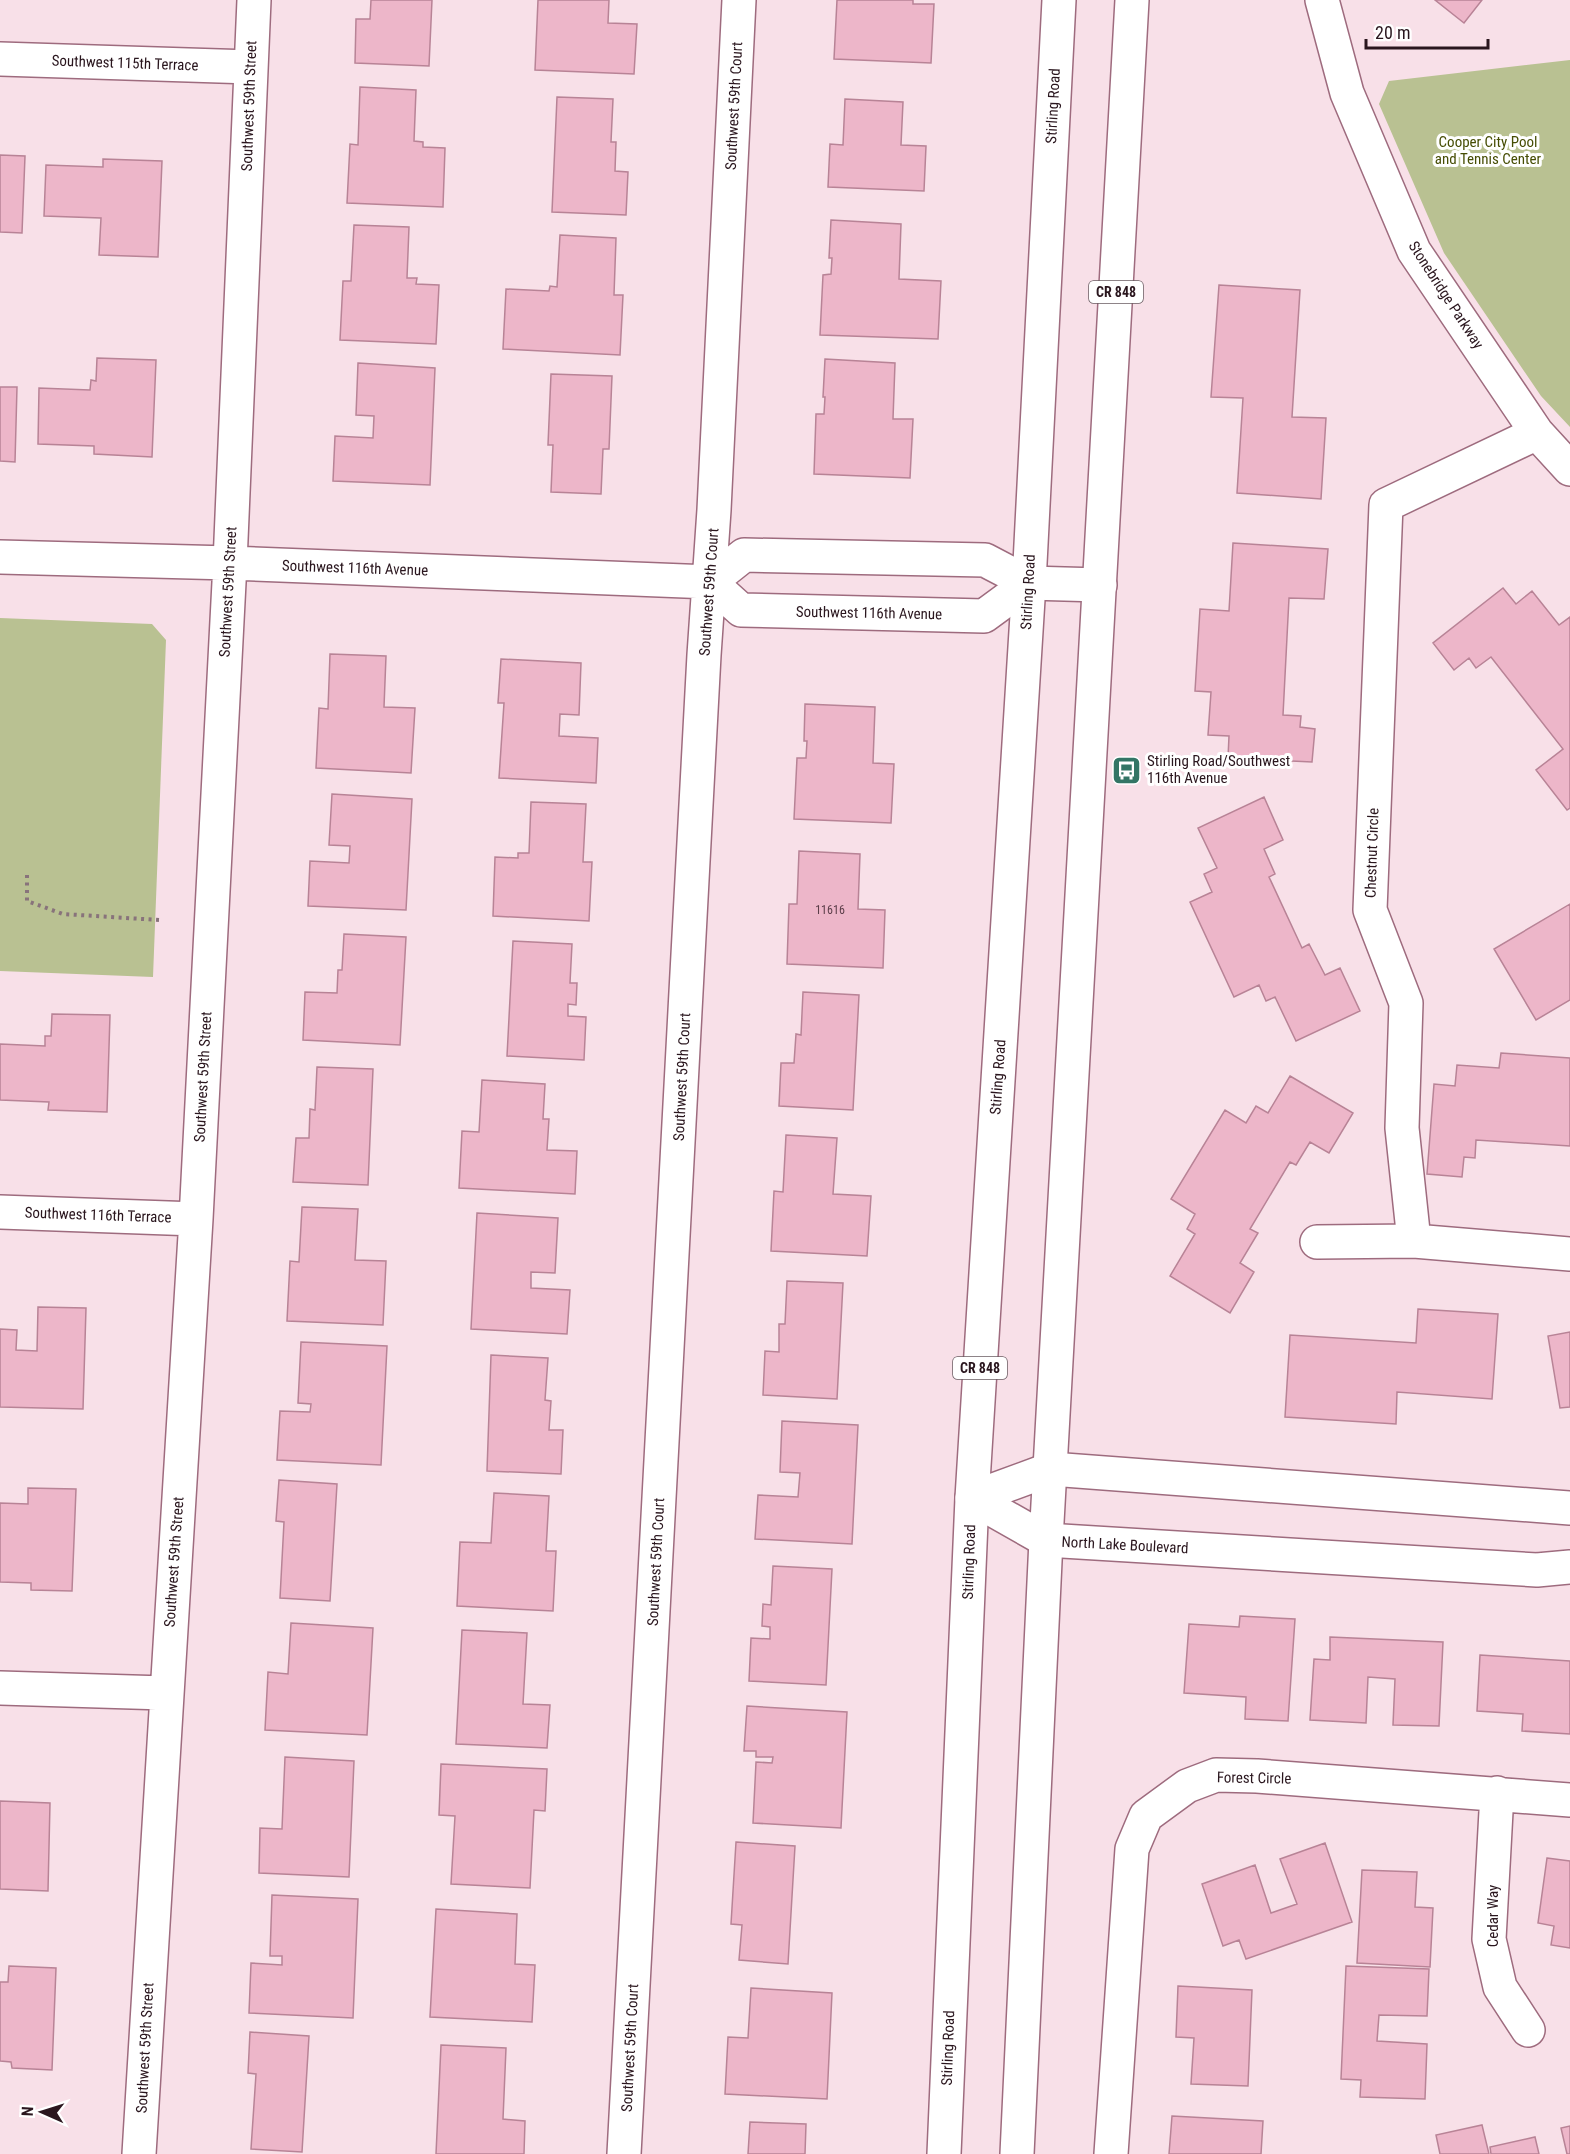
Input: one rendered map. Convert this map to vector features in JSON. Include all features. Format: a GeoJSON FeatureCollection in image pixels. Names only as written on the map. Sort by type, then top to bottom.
{"type":"FeatureCollection","features":[{"type":"Feature","properties":{"kind":"street","name":"Southwest 59th Street"},"geometry":{"type":"LineString","coordinates":[[139,2154],[165,1693],[196,1219],[230,563],[254,0]]}},
{"type":"Feature","properties":{"kind":"street","name":"Southwest 59th Court"},"geometry":{"type":"LineString","coordinates":[[624,2154],[710,582],[739,0]]}},
{"type":"Feature","properties":{"kind":"street","name":"Stirling Road"},"geometry":{"type":"LineString","coordinates":[[944,2154],[972,1498],[1029,583],[1059,0]]}},
{"type":"Feature","properties":{"kind":"street","name":"CR 848"},"geometry":{"type":"LineString","coordinates":[[1017,2154],[1046,1540],[1132,0]]}},
{"type":"Feature","properties":{"kind":"street","name":"Stonebridge Parkway"},"geometry":{"type":"LineString","coordinates":[[1322,0],[1347,93],[1414,251],[1537,433],[1570,469]]}},
{"type":"Feature","properties":{"kind":"street","name":"Southwest 115th Terrace"},"geometry":{"type":"LineString","coordinates":[[0,59],[251,67]]}},
{"type":"Feature","properties":{"kind":"street","name":"Chestnut Circle"},"geometry":{"type":"LineString","coordinates":[[1414,1241],[1402,1128],[1406,1003],[1370,910],[1386,505],[1537,433]]}},
{"type":"Feature","properties":{"kind":"street"},"geometry":{"type":"LineString","coordinates":[[710,582],[744,555],[985,560],[1029,583],[1100,585]]}},
{"type":"Feature","properties":{"kind":"street","name":"Southwest 116th Avenue"},"geometry":{"type":"LineString","coordinates":[[0,557],[230,563],[710,582],[741,610],[984,616],[1029,583]]}},
{"type":"Feature","properties":{"kind":"street","name":"Southwest 116th Terrace"},"geometry":{"type":"LineString","coordinates":[[0,1212],[196,1219]]}},
{"type":"Feature","properties":{"kind":"street"},"geometry":{"type":"LineString","coordinates":[[1317,1242],[1414,1241],[1570,1254]]}},
{"type":"Feature","properties":{"kind":"street"},"geometry":{"type":"LineString","coordinates":[[972,1498],[1051,1469],[1570,1508]]}},
{"type":"Feature","properties":{"kind":"street","name":"North Lake Boulevard"},"geometry":{"type":"LineString","coordinates":[[972,1498],[1046,1540],[1537,1570],[1570,1567]]}},
{"type":"Feature","properties":{"kind":"street"},"geometry":{"type":"LineString","coordinates":[[0,1688],[165,1693]]}},
{"type":"Feature","properties":{"kind":"street","name":"Forest Circle"},"geometry":{"type":"LineString","coordinates":[[1112,2154],[1132,1849],[1146,1816],[1187,1786],[1216,1775],[1257,1776],[1570,1800]]}},
{"type":"Feature","properties":{"kind":"street","name":"Cedar Way"},"geometry":{"type":"LineString","coordinates":[[1497,1793],[1489,1939],[1500,1987],[1528,2030]]}},
{"type":"Feature","properties":{"kind":"path"},"geometry":{"type":"LineString","coordinates":[[27,875],[27,901],[54,911],[63,914],[159,920]]}},
{"type":"Feature","properties":{"kind":"green space","name":"Cooper City Pool and Tennis Center"},"geometry":{"type":"Polygon","coordinates":[[[1570,60],[1570,427],[1541,396],[1444,253],[1379,104],[1389,81],[1570,60]]]}},
{"type":"Feature","properties":{"kind":"green space"},"geometry":{"type":"Polygon","coordinates":[[[0,618],[152,624],[166,640],[153,977],[0,971],[0,618]]]}},
{"type":"Feature","properties":{"kind":"building"},"geometry":{"type":"Polygon","coordinates":[[[371,0],[432,0],[429,66],[355,63],[356,19],[370,19],[371,0]]]}},
{"type":"Feature","properties":{"kind":"building"},"geometry":{"type":"Polygon","coordinates":[[[538,0],[609,0],[608,23],[637,24],[634,74],[535,70],[538,0]]]}},
{"type":"Feature","properties":{"kind":"building"},"geometry":{"type":"Polygon","coordinates":[[[837,0],[913,0],[913,4],[934,4],[931,63],[834,59],[837,0]]]}},
{"type":"Feature","properties":{"kind":"building"},"geometry":{"type":"Polygon","coordinates":[[[1435,0],[1482,0],[1464,23],[1435,0]]]}},
{"type":"Feature","properties":{"kind":"building"},"geometry":{"type":"Polygon","coordinates":[[[360,87],[416,90],[414,141],[423,142],[423,147],[445,148],[443,207],[347,203],[350,144],[358,145],[360,87]]]}},
{"type":"Feature","properties":{"kind":"building"},"geometry":{"type":"Polygon","coordinates":[[[557,97],[613,99],[611,142],[616,142],[615,171],[628,172],[626,215],[552,212],[557,97]]]}},
{"type":"Feature","properties":{"kind":"building"},"geometry":{"type":"Polygon","coordinates":[[[845,99],[903,102],[901,145],[926,146],[924,191],[828,187],[830,144],[843,145],[845,99]]]}},
{"type":"Feature","properties":{"kind":"building"},"geometry":{"type":"Polygon","coordinates":[[[0,155],[25,156],[22,233],[0,232],[0,155]]]}},
{"type":"Feature","properties":{"kind":"building"},"geometry":{"type":"Polygon","coordinates":[[[103,159],[162,161],[158,257],[99,255],[101,218],[44,216],[46,165],[103,167],[103,159]]]}},
{"type":"Feature","properties":{"kind":"building"},"geometry":{"type":"Polygon","coordinates":[[[831,220],[901,224],[899,279],[941,281],[938,339],[820,335],[823,275],[831,274],[832,258],[829,258],[831,220]]]}},
{"type":"Feature","properties":{"kind":"building"},"geometry":{"type":"Polygon","coordinates":[[[354,225],[409,227],[407,278],[417,278],[416,284],[439,285],[436,344],[340,340],[343,281],[351,281],[354,225]]]}},
{"type":"Feature","properties":{"kind":"building"},"geometry":{"type":"Polygon","coordinates":[[[560,235],[616,238],[614,295],[623,295],[620,355],[503,349],[506,289],[549,291],[550,286],[557,287],[560,235]]]}},
{"type":"Feature","properties":{"kind":"building"},"geometry":{"type":"Polygon","coordinates":[[[1219,285],[1300,290],[1292,417],[1326,418],[1321,499],[1237,493],[1243,398],[1211,397],[1219,285]]]}},
{"type":"Feature","properties":{"kind":"building"},"geometry":{"type":"Polygon","coordinates":[[[97,358],[156,360],[152,457],[94,454],[94,446],[38,444],[39,388],[90,390],[91,380],[96,381],[97,358]]]}},
{"type":"Feature","properties":{"kind":"building"},"geometry":{"type":"Polygon","coordinates":[[[825,359],[895,363],[893,419],[913,419],[910,478],[814,474],[816,414],[824,414],[825,359]]]}},
{"type":"Feature","properties":{"kind":"building"},"geometry":{"type":"Polygon","coordinates":[[[358,363],[435,368],[430,485],[333,481],[335,436],[373,438],[374,416],[356,415],[358,363]]]}},
{"type":"Feature","properties":{"kind":"building"},"geometry":{"type":"Polygon","coordinates":[[[551,374],[612,376],[609,449],[603,449],[601,494],[551,492],[553,445],[548,445],[551,374]]]}},
{"type":"Feature","properties":{"kind":"building"},"geometry":{"type":"Polygon","coordinates":[[[0,387],[17,387],[15,462],[0,461],[0,387]]]}},
{"type":"Feature","properties":{"kind":"building"},"geometry":{"type":"Polygon","coordinates":[[[1233,543],[1328,549],[1324,599],[1289,598],[1283,715],[1301,716],[1300,727],[1315,729],[1312,762],[1228,758],[1229,736],[1208,735],[1211,692],[1195,691],[1200,609],[1229,611],[1233,543]]]}},
{"type":"Feature","properties":{"kind":"building"},"geometry":{"type":"Polygon","coordinates":[[[1503,588],[1516,604],[1532,591],[1559,625],[1570,617],[1570,808],[1567,810],[1536,770],[1563,749],[1491,657],[1476,668],[1469,658],[1454,670],[1433,643],[1503,588]]]}},
{"type":"Feature","properties":{"kind":"building"},"geometry":{"type":"Polygon","coordinates":[[[330,654],[386,656],[384,707],[415,708],[411,773],[316,768],[319,708],[328,709],[330,654]]]}},
{"type":"Feature","properties":{"kind":"building"},"geometry":{"type":"Polygon","coordinates":[[[501,659],[581,663],[579,715],[560,714],[559,736],[598,738],[596,783],[499,778],[504,703],[498,703],[501,659]]]}},
{"type":"Feature","properties":{"kind":"building"},"geometry":{"type":"Polygon","coordinates":[[[805,704],[875,707],[873,763],[894,764],[891,823],[794,819],[797,758],[806,758],[805,704]]]}},
{"type":"Feature","properties":{"kind":"building"},"geometry":{"type":"Polygon","coordinates":[[[332,794],[412,799],[406,910],[308,906],[310,861],[349,863],[350,846],[329,845],[332,794]]]}},
{"type":"Feature","properties":{"kind":"building"},"geometry":{"type":"Polygon","coordinates":[[[1264,797],[1283,840],[1264,849],[1275,874],[1269,877],[1302,948],[1309,944],[1325,975],[1340,968],[1360,1011],[1296,1041],[1275,997],[1266,1001],[1259,985],[1234,997],[1190,902],[1212,892],[1204,874],[1217,868],[1198,828],[1264,797]]]}},
{"type":"Feature","properties":{"kind":"building"},"geometry":{"type":"Polygon","coordinates":[[[531,802],[586,804],[583,862],[592,862],[589,921],[493,916],[495,857],[518,858],[518,853],[529,853],[531,802]]]}},
{"type":"Feature","properties":{"kind":"building"},"geometry":{"type":"Polygon","coordinates":[[[799,851],[860,854],[858,909],[885,910],[883,968],[787,964],[789,904],[797,904],[799,851]]]}},
{"type":"Feature","properties":{"kind":"building"},"geometry":{"type":"Polygon","coordinates":[[[1570,904],[1570,1000],[1536,1020],[1494,949],[1570,904]]]}},
{"type":"Feature","properties":{"kind":"building"},"geometry":{"type":"Polygon","coordinates":[[[344,934],[406,937],[400,1045],[303,1040],[305,992],[337,993],[338,970],[342,970],[344,934]]]}},
{"type":"Feature","properties":{"kind":"building"},"geometry":{"type":"Polygon","coordinates":[[[513,941],[572,944],[570,983],[577,983],[576,1005],[568,1004],[568,1016],[586,1017],[584,1060],[507,1056],[513,941]]]}},
{"type":"Feature","properties":{"kind":"building"},"geometry":{"type":"Polygon","coordinates":[[[803,992],[859,995],[853,1110],[779,1106],[781,1063],[794,1063],[796,1034],[801,1035],[803,992]]]}},
{"type":"Feature","properties":{"kind":"building"},"geometry":{"type":"Polygon","coordinates":[[[52,1014],[110,1015],[107,1112],[48,1110],[49,1102],[0,1100],[0,1044],[45,1046],[45,1036],[51,1036],[52,1014]]]}},
{"type":"Feature","properties":{"kind":"building"},"geometry":{"type":"Polygon","coordinates":[[[1501,1053],[1570,1058],[1570,1146],[1476,1140],[1475,1158],[1464,1157],[1462,1177],[1427,1174],[1434,1084],[1455,1086],[1457,1065],[1499,1068],[1501,1053]]]}},
{"type":"Feature","properties":{"kind":"building"},"geometry":{"type":"Polygon","coordinates":[[[317,1067],[373,1069],[368,1185],[293,1182],[296,1138],[309,1138],[310,1109],[315,1110],[317,1067]]]}},
{"type":"Feature","properties":{"kind":"building"},"geometry":{"type":"Polygon","coordinates":[[[1290,1076],[1353,1113],[1329,1153],[1310,1142],[1296,1165],[1290,1162],[1250,1229],[1258,1233],[1240,1263],[1254,1272],[1230,1313],[1170,1276],[1195,1234],[1187,1229],[1195,1214],[1171,1199],[1225,1110],[1246,1123],[1256,1106],[1268,1113],[1290,1076]]]}},
{"type":"Feature","properties":{"kind":"building"},"geometry":{"type":"Polygon","coordinates":[[[482,1080],[545,1084],[543,1119],[549,1119],[547,1150],[577,1151],[575,1194],[459,1188],[462,1131],[479,1132],[482,1080]]]}},
{"type":"Feature","properties":{"kind":"building"},"geometry":{"type":"Polygon","coordinates":[[[786,1135],[837,1138],[833,1194],[871,1196],[867,1256],[771,1251],[774,1191],[783,1192],[786,1135]]]}},
{"type":"Feature","properties":{"kind":"building"},"geometry":{"type":"Polygon","coordinates":[[[302,1207],[358,1209],[355,1260],[386,1261],[383,1325],[287,1321],[290,1261],[299,1262],[302,1207]]]}},
{"type":"Feature","properties":{"kind":"building"},"geometry":{"type":"Polygon","coordinates":[[[477,1213],[558,1218],[555,1273],[531,1272],[531,1288],[570,1290],[567,1334],[471,1329],[477,1213]]]}},
{"type":"Feature","properties":{"kind":"building"},"geometry":{"type":"Polygon","coordinates":[[[787,1281],[843,1283],[837,1399],[763,1395],[765,1351],[779,1352],[779,1324],[785,1324],[787,1281]]]}},
{"type":"Feature","properties":{"kind":"building"},"geometry":{"type":"Polygon","coordinates":[[[38,1307],[86,1308],[83,1409],[0,1407],[0,1329],[17,1330],[16,1350],[37,1351],[38,1307]]]}},
{"type":"Feature","properties":{"kind":"building"},"geometry":{"type":"Polygon","coordinates":[[[1418,1309],[1498,1314],[1492,1399],[1397,1392],[1396,1424],[1285,1417],[1290,1335],[1416,1343],[1418,1309]]]}},
{"type":"Feature","properties":{"kind":"building"},"geometry":{"type":"Polygon","coordinates":[[[1570,1332],[1570,1407],[1560,1408],[1548,1336],[1570,1332]]]}},
{"type":"Feature","properties":{"kind":"building"},"geometry":{"type":"Polygon","coordinates":[[[301,1342],[387,1346],[381,1465],[277,1460],[280,1411],[310,1412],[311,1404],[298,1403],[301,1342]]]}},
{"type":"Feature","properties":{"kind":"building"},"geometry":{"type":"Polygon","coordinates":[[[491,1355],[548,1358],[545,1400],[551,1401],[549,1430],[563,1430],[561,1474],[487,1471],[491,1355]]]}},
{"type":"Feature","properties":{"kind":"building"},"geometry":{"type":"Polygon","coordinates":[[[782,1421],[858,1425],[852,1544],[755,1539],[758,1495],[798,1497],[800,1473],[780,1472],[782,1421]]]}},
{"type":"Feature","properties":{"kind":"building"},"geometry":{"type":"Polygon","coordinates":[[[279,1480],[337,1484],[330,1601],[280,1598],[284,1522],[276,1521],[279,1480]]]}},
{"type":"Feature","properties":{"kind":"building"},"geometry":{"type":"Polygon","coordinates":[[[28,1488],[76,1489],[72,1591],[31,1590],[31,1583],[0,1582],[0,1503],[28,1504],[28,1488]]]}},
{"type":"Feature","properties":{"kind":"building"},"geometry":{"type":"Polygon","coordinates":[[[494,1493],[549,1496],[546,1551],[556,1551],[553,1611],[457,1606],[460,1542],[491,1543],[494,1493]]]}},
{"type":"Feature","properties":{"kind":"building"},"geometry":{"type":"Polygon","coordinates":[[[773,1566],[832,1569],[826,1685],[749,1681],[751,1638],[770,1639],[770,1627],[762,1626],[763,1604],[771,1605],[773,1566]]]}},
{"type":"Feature","properties":{"kind":"building"},"geometry":{"type":"Polygon","coordinates":[[[1240,1616],[1295,1619],[1288,1721],[1245,1719],[1246,1697],[1184,1693],[1189,1624],[1239,1627],[1240,1616]]]}},
{"type":"Feature","properties":{"kind":"building"},"geometry":{"type":"Polygon","coordinates":[[[291,1623],[373,1628],[367,1735],[265,1730],[268,1672],[288,1674],[291,1623]]]}},
{"type":"Feature","properties":{"kind":"building"},"geometry":{"type":"Polygon","coordinates":[[[462,1630],[527,1633],[523,1704],[550,1705],[547,1748],[456,1744],[462,1630]]]}},
{"type":"Feature","properties":{"kind":"building"},"geometry":{"type":"Polygon","coordinates":[[[1330,1637],[1443,1642],[1439,1726],[1393,1725],[1395,1679],[1368,1677],[1366,1723],[1310,1720],[1314,1659],[1330,1660],[1330,1637]]]}},
{"type":"Feature","properties":{"kind":"building"},"geometry":{"type":"Polygon","coordinates":[[[1480,1655],[1570,1661],[1570,1734],[1522,1731],[1523,1714],[1477,1711],[1480,1655]]]}},
{"type":"Feature","properties":{"kind":"building"},"geometry":{"type":"Polygon","coordinates":[[[747,1706],[847,1712],[841,1828],[753,1823],[756,1762],[772,1763],[773,1757],[756,1757],[756,1751],[744,1751],[747,1706]]]}},
{"type":"Feature","properties":{"kind":"building"},"geometry":{"type":"Polygon","coordinates":[[[285,1757],[354,1761],[349,1877],[259,1873],[260,1828],[282,1829],[285,1757]]]}},
{"type":"Feature","properties":{"kind":"building"},"geometry":{"type":"Polygon","coordinates":[[[441,1764],[547,1769],[545,1811],[534,1810],[530,1888],[451,1884],[455,1816],[439,1815],[441,1764]]]}},
{"type":"Feature","properties":{"kind":"building"},"geometry":{"type":"Polygon","coordinates":[[[0,1801],[50,1803],[48,1891],[0,1889],[0,1801]]]}},
{"type":"Feature","properties":{"kind":"building"},"geometry":{"type":"Polygon","coordinates":[[[736,1842],[795,1846],[788,1964],[739,1960],[742,1925],[731,1924],[736,1842]]]}},
{"type":"Feature","properties":{"kind":"building"},"geometry":{"type":"Polygon","coordinates":[[[1325,1843],[1352,1922],[1246,1959],[1239,1940],[1223,1946],[1202,1884],[1255,1865],[1271,1913],[1297,1904],[1280,1859],[1325,1843]]]}},
{"type":"Feature","properties":{"kind":"building"},"geometry":{"type":"Polygon","coordinates":[[[1547,1858],[1570,1861],[1570,1948],[1551,1945],[1554,1926],[1538,1923],[1547,1858]]]}},
{"type":"Feature","properties":{"kind":"building"},"geometry":{"type":"Polygon","coordinates":[[[1362,1870],[1417,1872],[1415,1907],[1433,1908],[1430,1967],[1357,1963],[1362,1870]]]}},
{"type":"Feature","properties":{"kind":"building"},"geometry":{"type":"Polygon","coordinates":[[[272,1895],[358,1899],[353,2018],[249,2013],[251,1963],[282,1965],[282,1956],[270,1956],[272,1895]]]}},
{"type":"Feature","properties":{"kind":"building"},"geometry":{"type":"Polygon","coordinates":[[[436,1909],[517,1914],[515,1964],[535,1965],[532,2022],[430,2017],[436,1909]]]}},
{"type":"Feature","properties":{"kind":"building"},"geometry":{"type":"Polygon","coordinates":[[[9,1966],[56,1968],[52,2070],[12,2068],[11,2062],[0,2061],[0,1982],[8,1982],[9,1966]]]}},
{"type":"Feature","properties":{"kind":"building"},"geometry":{"type":"Polygon","coordinates":[[[1346,1966],[1429,1969],[1427,2016],[1379,2015],[1377,2041],[1427,2044],[1425,2099],[1360,2097],[1361,2080],[1341,2079],[1346,1966]]]}},
{"type":"Feature","properties":{"kind":"building"},"geometry":{"type":"Polygon","coordinates":[[[1178,1986],[1252,1990],[1248,2086],[1191,2084],[1194,2038],[1176,2037],[1178,1986]]]}},
{"type":"Feature","properties":{"kind":"building"},"geometry":{"type":"Polygon","coordinates":[[[751,1988],[832,1993],[827,2099],[725,2094],[728,2037],[748,2038],[751,1988]]]}},
{"type":"Feature","properties":{"kind":"building"},"geometry":{"type":"Polygon","coordinates":[[[250,2032],[309,2036],[302,2152],[251,2149],[256,2074],[248,2073],[250,2032]]]}},
{"type":"Feature","properties":{"kind":"building"},"geometry":{"type":"Polygon","coordinates":[[[441,2045],[506,2048],[503,2119],[525,2121],[524,2154],[436,2154],[441,2045]]]}},
{"type":"Feature","properties":{"kind":"building"},"geometry":{"type":"Polygon","coordinates":[[[1172,2116],[1263,2121],[1261,2154],[1169,2154],[1172,2116]]]}},
{"type":"Feature","properties":{"kind":"building"},"geometry":{"type":"Polygon","coordinates":[[[750,2122],[806,2124],[805,2154],[748,2154],[750,2122]]]}},
{"type":"Feature","properties":{"kind":"building"},"geometry":{"type":"Polygon","coordinates":[[[1482,2125],[1489,2154],[1440,2154],[1436,2135],[1482,2125]]]}},
{"type":"Feature","properties":{"kind":"building"},"geometry":{"type":"Polygon","coordinates":[[[1570,2126],[1570,2154],[1567,2154],[1561,2128],[1570,2126]]]}},
{"type":"Feature","properties":{"kind":"building"},"geometry":{"type":"Polygon","coordinates":[[[1535,2137],[1539,2154],[1491,2154],[1490,2147],[1535,2137]]]}},
{"type":"Feature","properties":{"kind":"place","name":"Stirling Road/Southwest 116th Avenue"},"geometry":{"type":"Point","coordinates":[1126,770]}}]}
